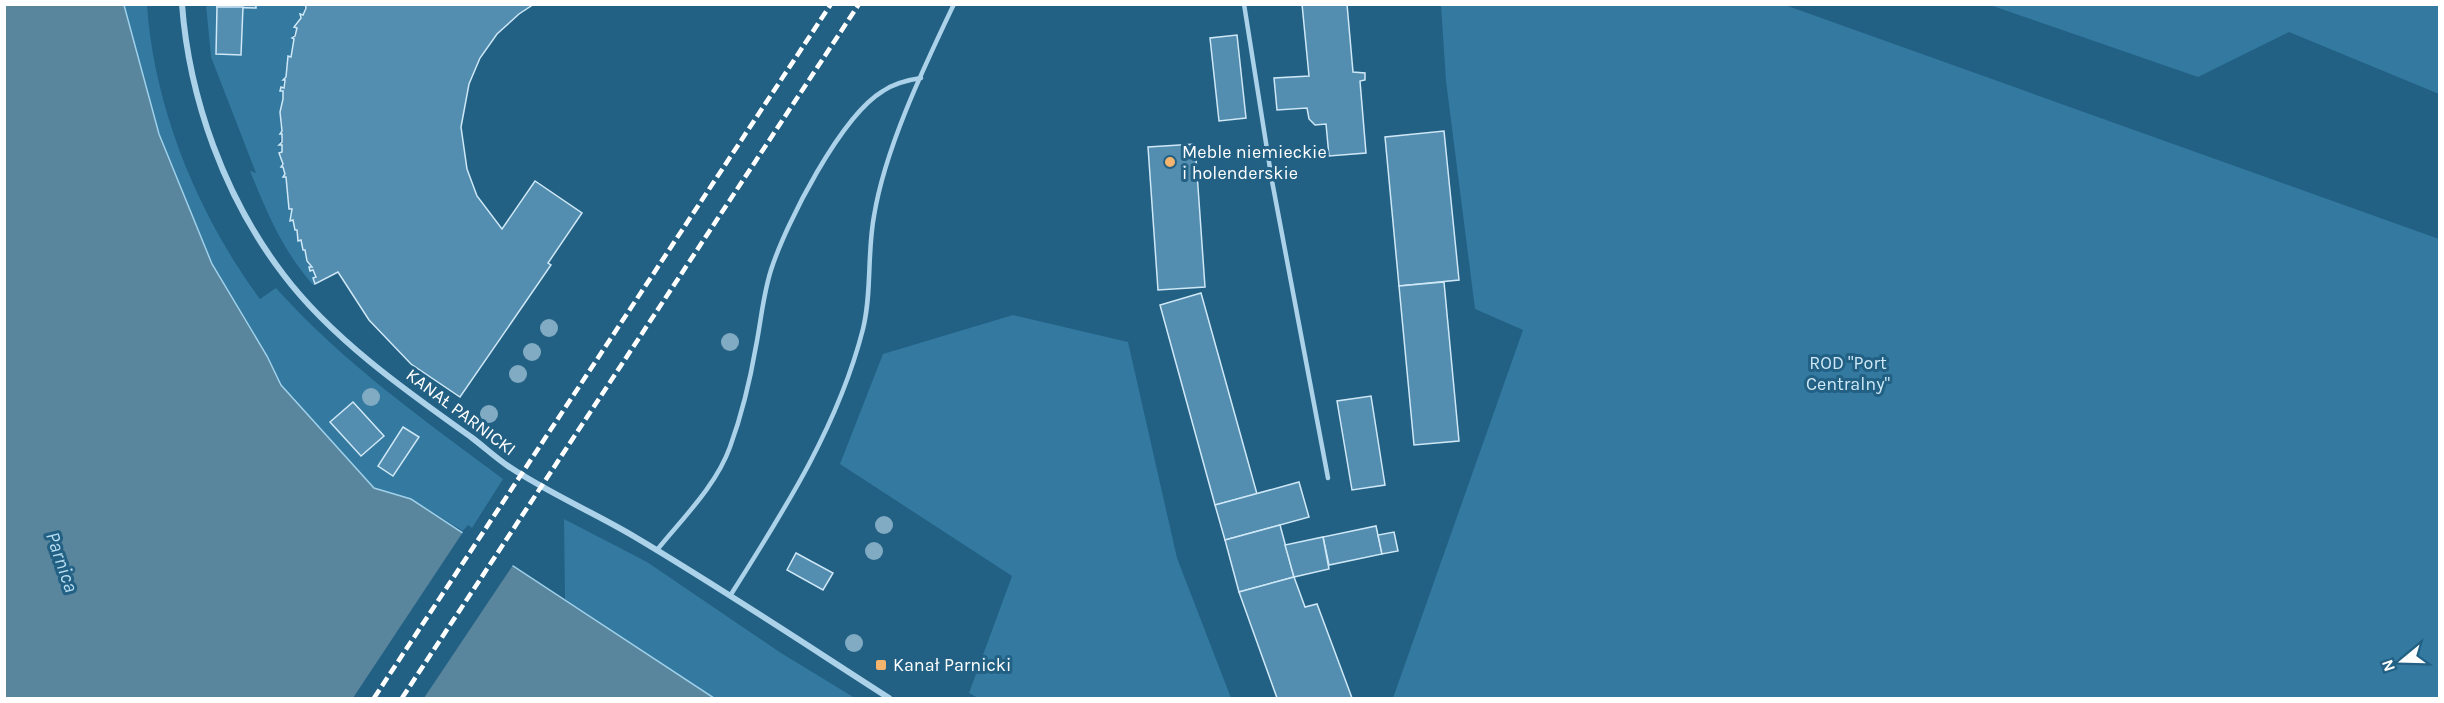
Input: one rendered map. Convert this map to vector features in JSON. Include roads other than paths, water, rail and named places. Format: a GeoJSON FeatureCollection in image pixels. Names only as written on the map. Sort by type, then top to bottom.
{"type":"FeatureCollection","features":[{"type":"Feature","properties":{"kind":"street","name":"KANAŁ PARNICKI"},"geometry":{"type":"LineString","coordinates":[[182,4],[193,77],[213,144],[252,229],[285,276],[376,367],[507,465],[657,550],[890,699]]}},
{"type":"Feature","properties":{"kind":"lane"},"geometry":{"type":"LineString","coordinates":[[730,596],[810,463],[831,421],[849,375],[863,327],[873,217],[886,166],[954,4]]}},
{"type":"Feature","properties":{"kind":"lane"},"geometry":{"type":"LineString","coordinates":[[1244,4],[1272,181],[1328,478]]}},
{"type":"Feature","properties":{"kind":"lane"},"geometry":{"type":"LineString","coordinates":[[657,550],[697,501],[729,450],[748,390],[771,271],[801,199],[851,122],[868,102],[882,91],[902,81],[921,78]]}},
{"type":"Feature","properties":{"kind":"water","name":"Parnica"},"geometry":{"type":"Polygon","coordinates":[[[4,5],[124,5],[159,134],[212,264],[267,356],[281,385],[374,488],[411,499],[714,698],[5,698],[4,5]]]}},
{"type":"Feature","properties":{"kind":"railway"},"geometry":{"type":"LineString","coordinates":[[374,698],[831,4]]}},
{"type":"Feature","properties":{"kind":"railway"},"geometry":{"type":"LineString","coordinates":[[402,698],[859,4]]}},
{"type":"Feature","properties":{"kind":"place","name":"Meble niemieckie i holenderskie"},"geometry":{"type":"Point","coordinates":[1170,162]}},
{"type":"Feature","properties":{"kind":"place","name":"Kanał Parnicki"},"geometry":{"type":"Point","coordinates":[881,665]}},
{"type":"Feature","properties":{"kind":"park label","name":"ROD \"Port Centralny\""},"geometry":{"type":"Point","coordinates":[1848,373]}}]}
